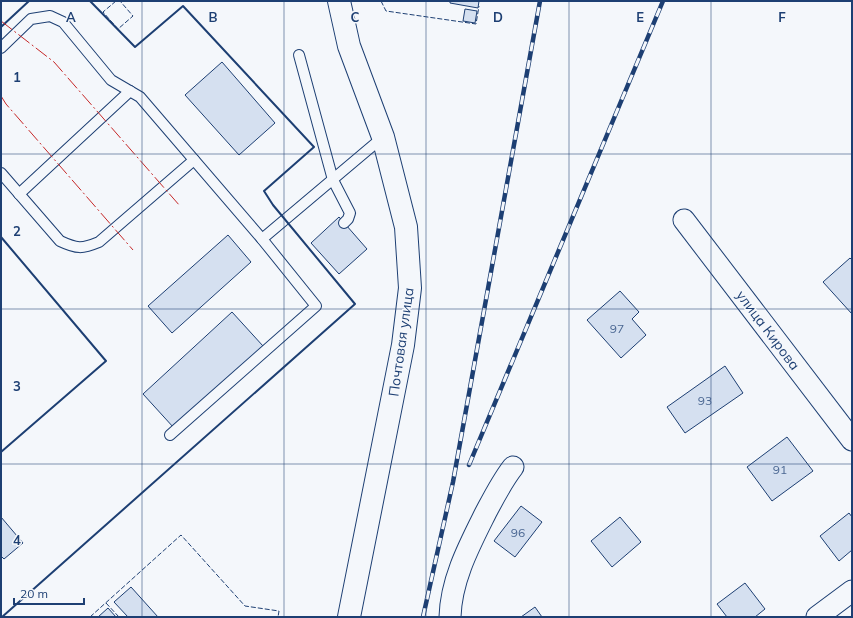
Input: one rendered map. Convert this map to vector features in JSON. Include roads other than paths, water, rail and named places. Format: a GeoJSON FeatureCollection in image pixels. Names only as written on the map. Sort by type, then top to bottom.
{"type":"FeatureCollection","features":[{"type":"Feature","properties":{"kind":"street","name":"Почтовая улица"},"geometry":{"type":"LineString","coordinates":[[339,1],[349,46],[383,137],[406,227],[410,288],[403,345],[349,617]]}},
{"type":"Feature","properties":{"kind":"street","name":"улица Кирова"},"geometry":{"type":"LineString","coordinates":[[684,220],[852,440]]}},
{"type":"Feature","properties":{"kind":"street"},"geometry":{"type":"LineString","coordinates":[[450,617],[450,600],[466,552],[503,480],[513,467]]}},
{"type":"Feature","properties":{"kind":"street"},"geometry":{"type":"LineString","coordinates":[[817,617],[852,591]]}},
{"type":"Feature","properties":{"kind":"lane"},"geometry":{"type":"LineString","coordinates":[[1,48],[31,19],[50,16],[63,22],[112,80],[140,97],[262,239],[316,306],[170,435]]}},
{"type":"Feature","properties":{"kind":"lane"},"geometry":{"type":"LineString","coordinates":[[299,55],[333,180],[350,213],[348,219],[344,223]]}},
{"type":"Feature","properties":{"kind":"lane"},"geometry":{"type":"LineString","coordinates":[[19,194],[130,91]]}},
{"type":"Feature","properties":{"kind":"lane"},"geometry":{"type":"LineString","coordinates":[[262,239],[383,137]]}},
{"type":"Feature","properties":{"kind":"lane"},"geometry":{"type":"LineString","coordinates":[[1,173],[60,241],[73,247],[87,247],[99,242],[194,160]]}},
{"type":"Feature","properties":{"kind":"railway"},"geometry":{"type":"LineString","coordinates":[[423,617],[453,482],[540,1]]}},
{"type":"Feature","properties":{"kind":"railway"},"geometry":{"type":"LineString","coordinates":[[469,465],[663,1]]}}]}
